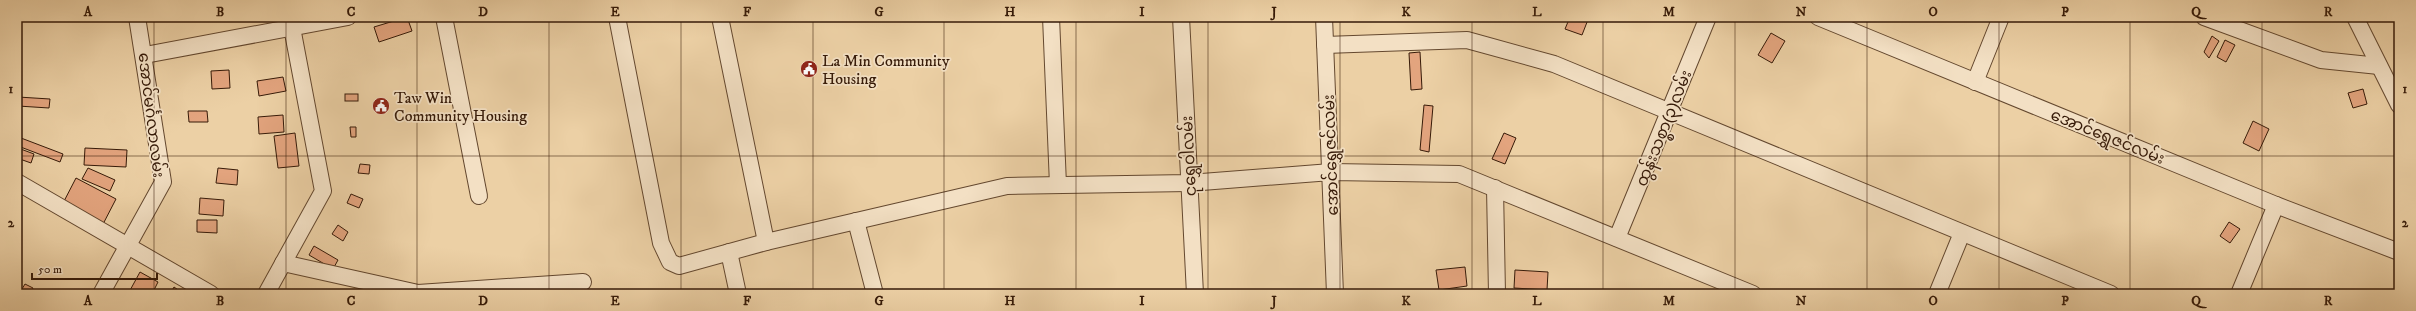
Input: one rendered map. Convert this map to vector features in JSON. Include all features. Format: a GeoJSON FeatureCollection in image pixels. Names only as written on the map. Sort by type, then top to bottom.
{"type":"FeatureCollection","features":[{"type":"Feature","properties":{"kind":"street","name":"အောင်မင်္ဂလာလမ်း"},"geometry":{"type":"LineString","coordinates":[[101,294],[127,244],[163,182],[145,55],[137,17]]}},
{"type":"Feature","properties":{"kind":"street"},"geometry":{"type":"LineString","coordinates":[[145,55],[291,23],[348,17]]}},
{"type":"Feature","properties":{"kind":"street"},"geometry":{"type":"LineString","coordinates":[[444,17],[479,196]]}},
{"type":"Feature","properties":{"kind":"street"},"geometry":{"type":"LineString","coordinates":[[617,17],[661,243],[670,262],[679,266],[766,242],[1007,186],[1189,183],[1331,172],[1459,174],[1753,294]]}},
{"type":"Feature","properties":{"kind":"street"},"geometry":{"type":"LineString","coordinates":[[720,17],[766,242]]}},
{"type":"Feature","properties":{"kind":"street"},"geometry":{"type":"LineString","coordinates":[[1051,17],[1058,185]]}},
{"type":"Feature","properties":{"kind":"street","name":"ငုရွှေဝါလမ်း"},"geometry":{"type":"LineString","coordinates":[[1181,17],[1195,294]]}},
{"type":"Feature","properties":{"kind":"street","name":"အောင်ရွှေဇင်လမ်း"},"geometry":{"type":"LineString","coordinates":[[1324,17],[1335,294]]}},
{"type":"Feature","properties":{"kind":"street","name":"ထွန်းသစ္စာ(၃)လမ်း"},"geometry":{"type":"LineString","coordinates":[[1617,238],[1708,17]]}},
{"type":"Feature","properties":{"kind":"street","name":"အောင်ရွှေဇင်လမ်း"},"geometry":{"type":"LineString","coordinates":[[1818,17],[2276,205],[2399,252]]}},
{"type":"Feature","properties":{"kind":"street"},"geometry":{"type":"LineString","coordinates":[[1975,82],[2000,17]]}},
{"type":"Feature","properties":{"kind":"street"},"geometry":{"type":"LineString","coordinates":[[2204,17],[2321,60],[2379,66]]}},
{"type":"Feature","properties":{"kind":"street"},"geometry":{"type":"LineString","coordinates":[[2355,17],[2399,105]]}},
{"type":"Feature","properties":{"kind":"street"},"geometry":{"type":"LineString","coordinates":[[266,294],[323,190],[291,23]]}},
{"type":"Feature","properties":{"kind":"street"},"geometry":{"type":"LineString","coordinates":[[1325,45],[1467,40],[1554,64],[2111,294]]}},
{"type":"Feature","properties":{"kind":"street"},"geometry":{"type":"LineString","coordinates":[[17,182],[127,244],[211,294]]}},
{"type":"Feature","properties":{"kind":"street"},"geometry":{"type":"LineString","coordinates":[[1495,188],[1497,294]]}},
{"type":"Feature","properties":{"kind":"street"},"geometry":{"type":"LineString","coordinates":[[2239,294],[2276,205]]}},
{"type":"Feature","properties":{"kind":"street"},"geometry":{"type":"LineString","coordinates":[[856,221],[875,294]]}},
{"type":"Feature","properties":{"kind":"street"},"geometry":{"type":"LineString","coordinates":[[1937,294],[1962,233]]}},
{"type":"Feature","properties":{"kind":"street"},"geometry":{"type":"LineString","coordinates":[[729,252],[738,294]]}},
{"type":"Feature","properties":{"kind":"street"},"geometry":{"type":"LineString","coordinates":[[283,263],[418,293],[583,282]]}},
{"type":"Feature","properties":{"kind":"building"},"geometry":{"type":"Polygon","coordinates":[[[407,17],[412,31],[379,42],[374,27],[407,17]]]}},
{"type":"Feature","properties":{"kind":"building"},"geometry":{"type":"Polygon","coordinates":[[[1570,17],[1589,17],[1582,35],[1565,29],[1570,17]]]}},
{"type":"Feature","properties":{"kind":"building"},"geometry":{"type":"Polygon","coordinates":[[[1771,33],[1785,41],[1772,63],[1758,55],[1771,33]]]}},
{"type":"Feature","properties":{"kind":"building"},"geometry":{"type":"Polygon","coordinates":[[[2212,36],[2219,41],[2209,58],[2204,52],[2212,36]]]}},
{"type":"Feature","properties":{"kind":"building"},"geometry":{"type":"Polygon","coordinates":[[[2225,40],[2235,45],[2226,62],[2217,57],[2225,40]]]}},
{"type":"Feature","properties":{"kind":"building"},"geometry":{"type":"Polygon","coordinates":[[[1420,52],[1422,89],[1411,90],[1409,53],[1420,52]]]}},
{"type":"Feature","properties":{"kind":"building"},"geometry":{"type":"Polygon","coordinates":[[[229,70],[230,88],[212,89],[211,71],[229,70]]]}},
{"type":"Feature","properties":{"kind":"building"},"geometry":{"type":"Polygon","coordinates":[[[283,77],[286,91],[259,96],[257,81],[283,77]]]}},
{"type":"Feature","properties":{"kind":"building"},"geometry":{"type":"Polygon","coordinates":[[[2363,89],[2367,104],[2353,108],[2348,93],[2363,89]]]}},
{"type":"Feature","properties":{"kind":"building"},"geometry":{"type":"Polygon","coordinates":[[[345,94],[358,94],[358,101],[345,101],[345,94]]]}},
{"type":"Feature","properties":{"kind":"building"},"geometry":{"type":"Polygon","coordinates":[[[18,97],[50,99],[49,108],[18,106],[18,97]]]}},
{"type":"Feature","properties":{"kind":"building"},"geometry":{"type":"Polygon","coordinates":[[[1424,105],[1433,106],[1429,152],[1420,150],[1424,105]]]}},
{"type":"Feature","properties":{"kind":"building"},"geometry":{"type":"Polygon","coordinates":[[[188,111],[207,111],[208,122],[189,122],[188,111]]]}},
{"type":"Feature","properties":{"kind":"building"},"geometry":{"type":"Polygon","coordinates":[[[283,115],[284,132],[259,134],[258,117],[283,115]]]}},
{"type":"Feature","properties":{"kind":"building"},"geometry":{"type":"Polygon","coordinates":[[[2253,121],[2269,129],[2259,151],[2243,143],[2253,121]]]}},
{"type":"Feature","properties":{"kind":"building"},"geometry":{"type":"Polygon","coordinates":[[[350,127],[356,127],[356,137],[351,137],[350,127]]]}},
{"type":"Feature","properties":{"kind":"building"},"geometry":{"type":"Polygon","coordinates":[[[295,133],[299,166],[278,168],[274,136],[295,133]]]}},
{"type":"Feature","properties":{"kind":"building"},"geometry":{"type":"Polygon","coordinates":[[[1504,133],[1516,138],[1505,164],[1492,159],[1504,133]]]}},
{"type":"Feature","properties":{"kind":"building"},"geometry":{"type":"Polygon","coordinates":[[[21,138],[63,154],[60,162],[18,146],[21,138]]]}},
{"type":"Feature","properties":{"kind":"building"},"geometry":{"type":"Polygon","coordinates":[[[18,148],[34,154],[31,163],[17,158],[18,148]]]}},
{"type":"Feature","properties":{"kind":"building"},"geometry":{"type":"Polygon","coordinates":[[[85,148],[127,150],[126,167],[84,165],[85,148]]]}},
{"type":"Feature","properties":{"kind":"building"},"geometry":{"type":"Polygon","coordinates":[[[360,164],[370,165],[369,174],[358,173],[360,164]]]}},
{"type":"Feature","properties":{"kind":"building"},"geometry":{"type":"Polygon","coordinates":[[[88,168],[115,180],[110,191],[82,179],[88,168]]]}},
{"type":"Feature","properties":{"kind":"building"},"geometry":{"type":"Polygon","coordinates":[[[218,168],[238,170],[237,185],[216,183],[218,168]]]}},
{"type":"Feature","properties":{"kind":"building"},"geometry":{"type":"Polygon","coordinates":[[[76,178],[116,199],[101,228],[61,207],[76,178]]]}},
{"type":"Feature","properties":{"kind":"building"},"geometry":{"type":"Polygon","coordinates":[[[351,194],[363,199],[359,208],[347,203],[351,194]]]}},
{"type":"Feature","properties":{"kind":"building"},"geometry":{"type":"Polygon","coordinates":[[[200,198],[224,200],[223,216],[199,214],[200,198]]]}},
{"type":"Feature","properties":{"kind":"building"},"geometry":{"type":"Polygon","coordinates":[[[197,220],[217,220],[217,233],[197,232],[197,220]]]}},
{"type":"Feature","properties":{"kind":"building"},"geometry":{"type":"Polygon","coordinates":[[[2229,222],[2240,229],[2230,243],[2220,236],[2229,222]]]}},
{"type":"Feature","properties":{"kind":"building"},"geometry":{"type":"Polygon","coordinates":[[[338,225],[348,232],[343,241],[332,234],[338,225]]]}},
{"type":"Feature","properties":{"kind":"building"},"geometry":{"type":"Polygon","coordinates":[[[314,246],[338,260],[333,269],[309,255],[314,246]]]}},
{"type":"Feature","properties":{"kind":"building"},"geometry":{"type":"Polygon","coordinates":[[[1465,267],[1467,286],[1439,290],[1436,270],[1465,267]]]}},
{"type":"Feature","properties":{"kind":"building"},"geometry":{"type":"Polygon","coordinates":[[[1515,270],[1548,272],[1547,290],[1514,288],[1515,270]]]}},
{"type":"Feature","properties":{"kind":"building"},"geometry":{"type":"Polygon","coordinates":[[[140,272],[158,282],[152,294],[128,294],[140,272]]]}},
{"type":"Feature","properties":{"kind":"building"},"geometry":{"type":"Polygon","coordinates":[[[25,284],[33,288],[30,294],[19,294],[25,284]]]}},
{"type":"Feature","properties":{"kind":"building"},"geometry":{"type":"Polygon","coordinates":[[[174,287],[181,292],[180,294],[170,294],[174,287]]]}},
{"type":"Feature","properties":{"kind":"building"},"geometry":{"type":"Polygon","coordinates":[[[1447,291],[1467,291],[1467,294],[1447,294],[1447,291]]]}},
{"type":"Feature","properties":{"kind":"place","name":"La Min Community Housing"},"geometry":{"type":"Point","coordinates":[809,69]}},
{"type":"Feature","properties":{"kind":"place","name":"Taw Win Community Housing"},"geometry":{"type":"Point","coordinates":[381,106]}}]}
